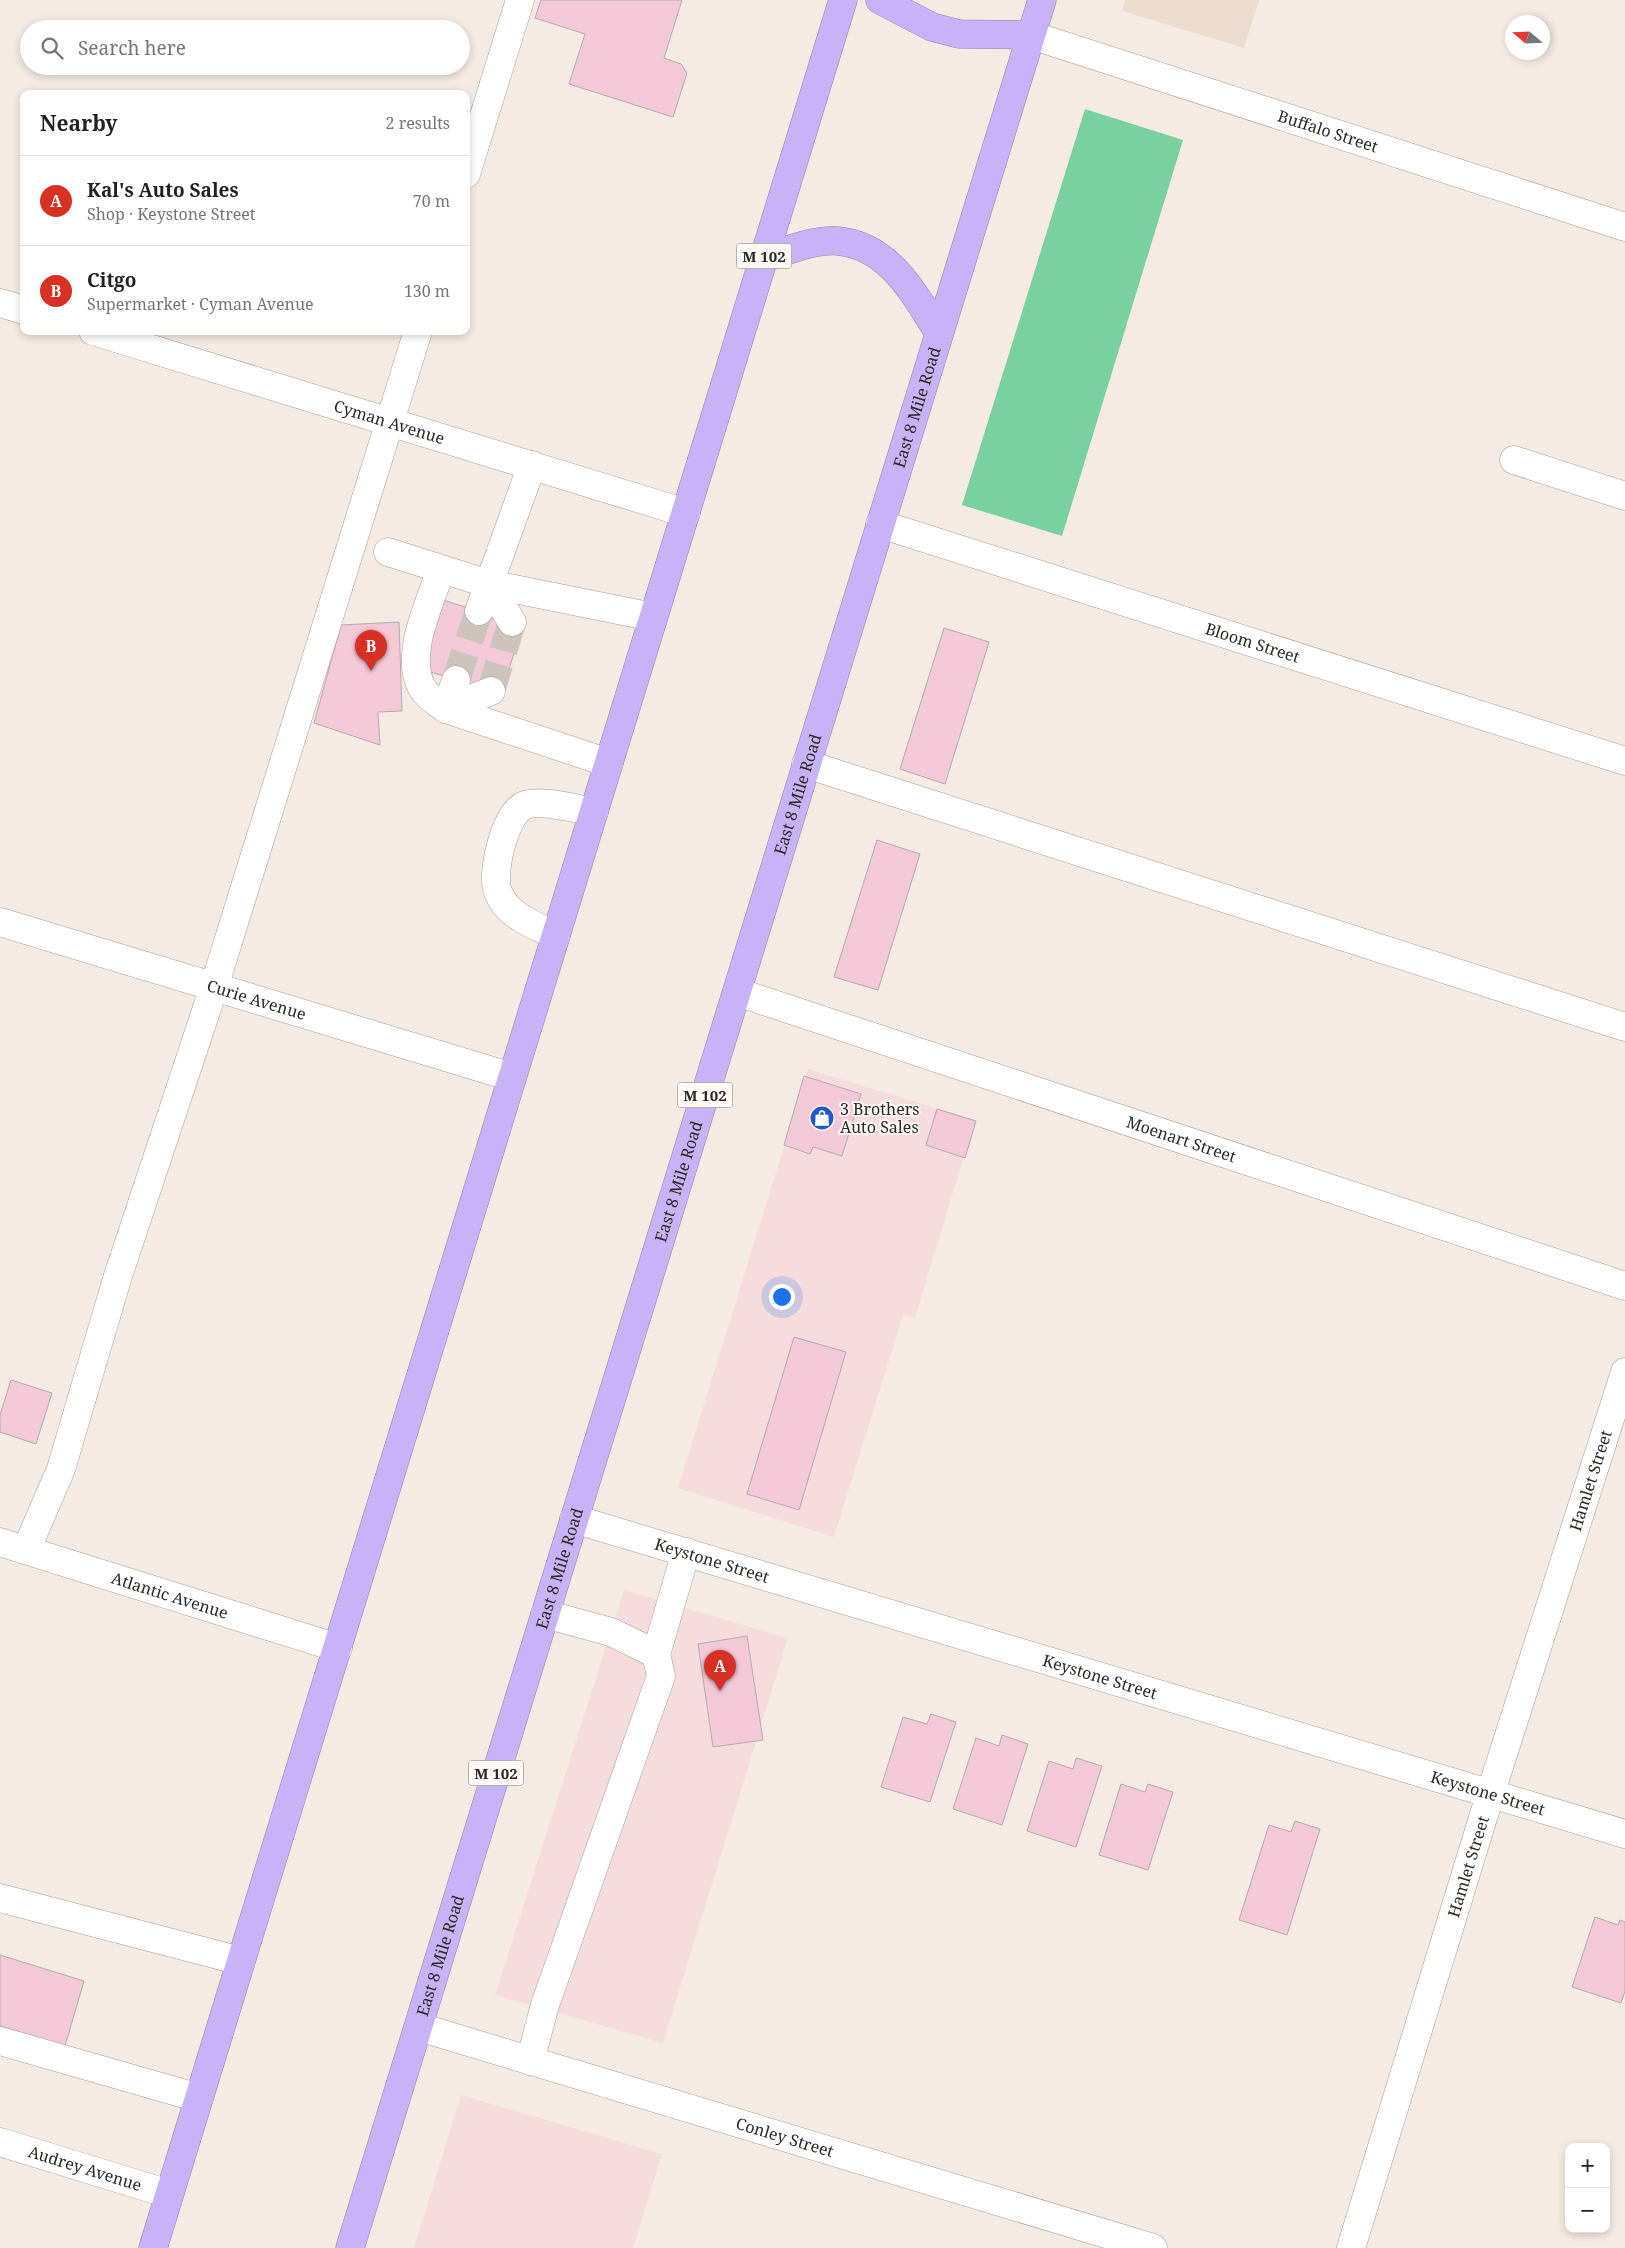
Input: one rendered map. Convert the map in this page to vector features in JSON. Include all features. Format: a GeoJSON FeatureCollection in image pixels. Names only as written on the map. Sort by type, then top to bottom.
{"type":"FeatureCollection","features":[{"type":"Feature","properties":{"kind":"highway","name":"M 102"},"geometry":{"type":"LineString","coordinates":[[152,2248],[338,1648],[843,0]]}},
{"type":"Feature","properties":{"kind":"highway"},"geometry":{"type":"LineString","coordinates":[[880,0],[932,26],[959,34],[1031,35]]}},
{"type":"Feature","properties":{"kind":"highway","name":"East 8 Mile Road"},"geometry":{"type":"LineString","coordinates":[[350,2248],[1042,0]]}},
{"type":"Feature","properties":{"kind":"highway"},"geometry":{"type":"LineString","coordinates":[[764,258],[809,244],[837,241],[860,246],[883,258],[903,278],[939,333]]}},
{"type":"Feature","properties":{"kind":"street"},"geometry":{"type":"LineString","coordinates":[[470,161],[520,0]]}},
{"type":"Feature","properties":{"kind":"street","name":"Buffalo Street"},"geometry":{"type":"LineString","coordinates":[[1031,35],[1625,227]]}},
{"type":"Feature","properties":{"kind":"street"},"geometry":{"type":"LineString","coordinates":[[0,303],[20,309]]}},
{"type":"Feature","properties":{"kind":"street","name":"Cyman Avenue"},"geometry":{"type":"LineString","coordinates":[[106,335],[686,513]]}},
{"type":"Feature","properties":{"kind":"street"},"geometry":{"type":"LineString","coordinates":[[26,1550],[61,1469],[120,1270],[214,986],[417,335]]}},
{"type":"Feature","properties":{"kind":"street"},"geometry":{"type":"LineString","coordinates":[[1514,460],[1625,496]]}},
{"type":"Feature","properties":{"kind":"street"},"geometry":{"type":"LineString","coordinates":[[479,611],[532,466]]}},
{"type":"Feature","properties":{"kind":"street","name":"Bloom Street"},"geometry":{"type":"LineString","coordinates":[[880,524],[1625,761]]}},
{"type":"Feature","properties":{"kind":"street"},"geometry":{"type":"LineString","coordinates":[[388,552],[489,584],[653,617]]}},
{"type":"Feature","properties":{"kind":"street"},"geometry":{"type":"LineString","coordinates":[[441,570],[416,647],[416,672],[425,692],[446,709],[608,763]]}},
{"type":"Feature","properties":{"kind":"street"},"geometry":{"type":"LineString","coordinates":[[489,584],[512,622]]}},
{"type":"Feature","properties":{"kind":"street"},"geometry":{"type":"LineString","coordinates":[[446,709],[456,680]]}},
{"type":"Feature","properties":{"kind":"street"},"geometry":{"type":"LineString","coordinates":[[446,709],[490,691]]}},
{"type":"Feature","properties":{"kind":"street"},"geometry":{"type":"LineString","coordinates":[[806,764],[1625,1028]]}},
{"type":"Feature","properties":{"kind":"street"},"geometry":{"type":"LineString","coordinates":[[556,936],[521,918],[504,903],[497,889],[496,869],[501,844],[516,812],[525,805],[541,803],[594,812]]}},
{"type":"Feature","properties":{"kind":"street","name":"Curie Avenue"},"geometry":{"type":"LineString","coordinates":[[0,922],[512,1077]]}},
{"type":"Feature","properties":{"kind":"street","name":"Moenart Street"},"geometry":{"type":"LineString","coordinates":[[736,992],[1625,1286]]}},
{"type":"Feature","properties":{"kind":"street","name":"Hamlet Street"},"geometry":{"type":"LineString","coordinates":[[1351,2248],[1490,1795],[1625,1372]]}},
{"type":"Feature","properties":{"kind":"street","name":"Keystone Street"},"geometry":{"type":"LineString","coordinates":[[574,1519],[1625,1834]]}},
{"type":"Feature","properties":{"kind":"street","name":"Atlantic Avenue"},"geometry":{"type":"LineString","coordinates":[[0,1542],[338,1648]]}},
{"type":"Feature","properties":{"kind":"street"},"geometry":{"type":"LineString","coordinates":[[530,2061],[545,2005],[661,1676],[656,1654],[686,1552]]}},
{"type":"Feature","properties":{"kind":"street"},"geometry":{"type":"LineString","coordinates":[[545,1614],[610,1632],[656,1654]]}},
{"type":"Feature","properties":{"kind":"street"},"geometry":{"type":"LineString","coordinates":[[0,1898],[241,1962]]}},
{"type":"Feature","properties":{"kind":"street","name":"Conley Street"},"geometry":{"type":"LineString","coordinates":[[419,2027],[1153,2248]]}},
{"type":"Feature","properties":{"kind":"street"},"geometry":{"type":"LineString","coordinates":[[0,2041],[199,2098]]}},
{"type":"Feature","properties":{"kind":"street","name":"Audrey Avenue"},"geometry":{"type":"LineString","coordinates":[[0,2142],[169,2194]]}},
{"type":"Feature","properties":{"kind":"shaded area"},"geometry":{"type":"Polygon","coordinates":[[[1125,0],[1259,0],[1244,48],[1122,11],[1125,0]]]}},
{"type":"Feature","properties":{"kind":"shaded area"},"geometry":{"type":"Polygon","coordinates":[[[808,1069],[975,1120],[915,1318],[903,1315],[834,1537],[678,1488],[808,1069]]]}},
{"type":"Feature","properties":{"kind":"shaded area"},"geometry":{"type":"Polygon","coordinates":[[[624,1590],[788,1638],[663,2043],[495,1995],[624,1590]]]}},
{"type":"Feature","properties":{"kind":"shaded area"},"geometry":{"type":"Polygon","coordinates":[[[461,2095],[662,2154],[633,2248],[414,2248],[461,2095]]]}},
{"type":"Feature","properties":{"kind":"green space"},"geometry":{"type":"Polygon","coordinates":[[[1085,109],[1183,140],[1062,536],[962,505],[1085,109]]]}},
{"type":"Feature","properties":{"kind":"building"},"geometry":{"type":"Polygon","coordinates":[[[541,0],[682,0],[664,58],[681,64],[687,73],[673,117],[569,84],[585,34],[535,18],[541,0]]]}},
{"type":"Feature","properties":{"kind":"building"},"geometry":{"type":"Polygon","coordinates":[[[443,600],[523,625],[501,694],[421,669],[443,600]]]}},
{"type":"Feature","properties":{"kind":"building"},"geometry":{"type":"Polygon","coordinates":[[[399,622],[402,711],[378,712],[380,745],[314,723],[341,625],[399,622]]]}},
{"type":"Feature","properties":{"kind":"building"},"geometry":{"type":"Polygon","coordinates":[[[944,628],[989,642],[945,784],[900,769],[944,628]]]}},
{"type":"Feature","properties":{"kind":"building"},"geometry":{"type":"Polygon","coordinates":[[[877,840],[920,854],[878,990],[834,977],[877,840]]]}},
{"type":"Feature","properties":{"kind":"building"},"geometry":{"type":"Polygon","coordinates":[[[804,1076],[861,1094],[842,1156],[813,1147],[810,1154],[784,1145],[804,1076]]]}},
{"type":"Feature","properties":{"kind":"building"},"geometry":{"type":"Polygon","coordinates":[[[937,1109],[976,1121],[965,1158],[926,1145],[937,1109]]]}},
{"type":"Feature","properties":{"kind":"building"},"geometry":{"type":"Polygon","coordinates":[[[794,1337],[846,1352],[799,1510],[747,1494],[794,1337]]]}},
{"type":"Feature","properties":{"kind":"building"},"geometry":{"type":"Polygon","coordinates":[[[11,1380],[52,1393],[36,1444],[0,1432],[0,1415],[11,1380]]]}},
{"type":"Feature","properties":{"kind":"building"},"geometry":{"type":"Polygon","coordinates":[[[747,1636],[763,1740],[713,1747],[698,1644],[747,1636]]]}},
{"type":"Feature","properties":{"kind":"building"},"geometry":{"type":"Polygon","coordinates":[[[931,1714],[956,1722],[930,1802],[881,1787],[903,1717],[927,1724],[931,1714]]]}},
{"type":"Feature","properties":{"kind":"building"},"geometry":{"type":"Polygon","coordinates":[[[1002,1735],[1028,1744],[1002,1825],[953,1809],[976,1738],[999,1746],[1002,1735]]]}},
{"type":"Feature","properties":{"kind":"building"},"geometry":{"type":"Polygon","coordinates":[[[1076,1758],[1102,1766],[1076,1847],[1027,1831],[1049,1761],[1073,1769],[1076,1758]]]}},
{"type":"Feature","properties":{"kind":"building"},"geometry":{"type":"Polygon","coordinates":[[[1121,1784],[1145,1792],[1148,1784],[1173,1792],[1148,1870],[1099,1855],[1121,1784]]]}},
{"type":"Feature","properties":{"kind":"building"},"geometry":{"type":"Polygon","coordinates":[[[1295,1821],[1320,1829],[1287,1935],[1239,1920],[1269,1825],[1291,1832],[1295,1821]]]}},
{"type":"Feature","properties":{"kind":"building"},"geometry":{"type":"Polygon","coordinates":[[[1595,1917],[1618,1925],[1620,1920],[1625,1922],[1625,1991],[1621,2003],[1572,1987],[1595,1917]]]}},
{"type":"Feature","properties":{"kind":"building"},"geometry":{"type":"Polygon","coordinates":[[[0,1955],[84,1981],[65,2046],[0,2026],[0,1955]]]}},
{"type":"Feature","properties":{"kind":"tunnel"},"geometry":{"type":"LineString","coordinates":[[456,680],[479,611]]}},
{"type":"Feature","properties":{"kind":"tunnel"},"geometry":{"type":"LineString","coordinates":[[491,691],[512,622]]}},
{"type":"Feature","properties":{"kind":"place","name":"Citgo"},"geometry":{"type":"Point","coordinates":[371,671]}},
{"type":"Feature","properties":{"kind":"place","name":"3 Brothers Auto Sales"},"geometry":{"type":"Point","coordinates":[822,1118]}},
{"type":"Feature","properties":{"kind":"place","name":"Kal's Auto Sales"},"geometry":{"type":"Point","coordinates":[720,1691]}}]}
